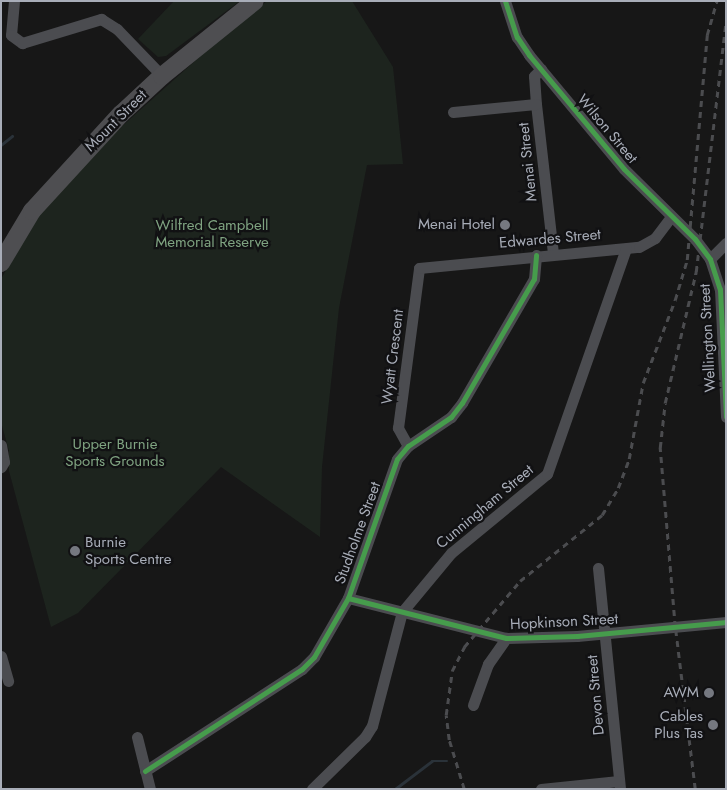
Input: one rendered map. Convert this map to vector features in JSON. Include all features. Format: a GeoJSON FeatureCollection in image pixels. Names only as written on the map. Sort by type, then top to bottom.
{"type":"FeatureCollection","features":[{"type":"Feature","properties":{"kind":"highway","name":"Mount Street"},"geometry":{"type":"LineString","coordinates":[[1,263],[32,211],[115,121],[162,76],[255,1]]}},
{"type":"Feature","properties":{"kind":"street"},"geometry":{"type":"LineString","coordinates":[[14,1],[11,35],[22,43],[86,21],[101,19],[117,29],[162,76]]}},
{"type":"Feature","properties":{"kind":"street","name":"Wilson Street"},"geometry":{"type":"LineString","coordinates":[[505,1],[517,37],[540,69],[624,168],[695,239],[710,259]]}},
{"type":"Feature","properties":{"kind":"street","name":"Menai Street"},"geometry":{"type":"LineString","coordinates":[[540,69],[534,76],[553,253]]}},
{"type":"Feature","properties":{"kind":"street"},"geometry":{"type":"LineString","coordinates":[[453,112],[536,104]]}},
{"type":"Feature","properties":{"kind":"street","name":"Edwardes Street"},"geometry":{"type":"LineString","coordinates":[[419,268],[553,253],[626,248],[649,243],[671,217]]}},
{"type":"Feature","properties":{"kind":"street"},"geometry":{"type":"LineString","coordinates":[[710,259],[726,243]]}},
{"type":"Feature","properties":{"kind":"street","name":"Cunningham Street"},"geometry":{"type":"LineString","coordinates":[[312,789],[365,737],[372,726],[402,612],[451,553],[547,474],[626,248]]}},
{"type":"Feature","properties":{"kind":"street","name":"Studholme Street"},"geometry":{"type":"LineString","coordinates":[[146,771],[302,669],[327,637],[348,598],[397,459],[408,446],[451,417],[462,403],[534,279],[536,255]]}},
{"type":"Feature","properties":{"kind":"street","name":"Wellington Street"},"geometry":{"type":"LineString","coordinates":[[710,259],[720,289],[726,417]]}},
{"type":"Feature","properties":{"kind":"street","name":"Wyatt Crescent"},"geometry":{"type":"LineString","coordinates":[[408,446],[398,428],[419,268]]}},
{"type":"Feature","properties":{"kind":"street"},"geometry":{"type":"LineString","coordinates":[[1,445],[3,464]]}},
{"type":"Feature","properties":{"kind":"street","name":"Devon Street"},"geometry":{"type":"LineString","coordinates":[[598,568],[606,633],[619,785]]}},
{"type":"Feature","properties":{"kind":"street","name":"Hopkinson Street"},"geometry":{"type":"LineString","coordinates":[[348,598],[506,638],[606,633],[726,622]]}},
{"type":"Feature","properties":{"kind":"street","name":"Hopkinson Street"},"geometry":{"type":"LineString","coordinates":[[473,705],[488,664],[506,638]]}},
{"type":"Feature","properties":{"kind":"street"},"geometry":{"type":"LineString","coordinates":[[1,656],[8,681]]}},
{"type":"Feature","properties":{"kind":"street"},"geometry":{"type":"LineString","coordinates":[[137,738],[150,789]]}},
{"type":"Feature","properties":{"kind":"street"},"geometry":{"type":"LineString","coordinates":[[541,789],[619,785]]}},
{"type":"Feature","properties":{"kind":"green space"},"geometry":{"type":"Polygon","coordinates":[[[174,1],[240,1],[166,56],[158,57],[138,39],[174,1]]]}},
{"type":"Feature","properties":{"kind":"green space","name":"Wilfred Campbell Memorial Reserve"},"geometry":{"type":"Polygon","coordinates":[[[267,1],[352,1],[393,67],[403,164],[367,165],[339,308],[322,467],[320,537],[221,467],[78,613],[51,627],[9,471],[9,451],[1,422],[1,279],[38,214],[101,145],[205,52],[267,1]]]}},
{"type":"Feature","properties":{"kind":"waterway"},"geometry":{"type":"LineString","coordinates":[[1,145],[12,136]]}},
{"type":"Feature","properties":{"kind":"waterway"},"geometry":{"type":"LineString","coordinates":[[395,789],[432,761],[447,761]]}},
{"type":"Feature","properties":{"kind":"railway"},"geometry":{"type":"LineString","coordinates":[[464,789],[449,740],[446,715],[452,671],[464,647],[520,581],[602,515],[618,488],[629,459],[643,383],[675,300],[687,260],[707,35],[717,1]]}},
{"type":"Feature","properties":{"kind":"railway"},"geometry":{"type":"LineString","coordinates":[[695,789],[675,627],[660,448],[665,403],[696,272],[726,22]]}},
{"type":"Feature","properties":{"kind":"cycle path"},"geometry":{"type":"LineString","coordinates":[[505,1],[517,37],[529,55],[624,169],[695,239],[710,259],[720,289],[726,417]]}},
{"type":"Feature","properties":{"kind":"cycle path"},"geometry":{"type":"LineString","coordinates":[[145,771],[302,669],[314,657],[348,598],[397,459],[408,446],[451,417],[462,403],[534,279],[536,255]]}},
{"type":"Feature","properties":{"kind":"cycle path"},"geometry":{"type":"LineString","coordinates":[[348,598],[506,638],[577,636],[726,622]]}},
{"type":"Feature","properties":{"kind":"place","name":"Menai Hotel"},"geometry":{"type":"Point","coordinates":[505,225]}},
{"type":"Feature","properties":{"kind":"place","name":"Burnie Sports Centre"},"geometry":{"type":"Point","coordinates":[75,551]}},
{"type":"Feature","properties":{"kind":"place","name":"AWM"},"geometry":{"type":"Point","coordinates":[709,693]}},
{"type":"Feature","properties":{"kind":"place","name":"Cables Plus Tas"},"geometry":{"type":"Point","coordinates":[713,725]}},
{"type":"Feature","properties":{"kind":"park label","name":"Upper Burnie Sports Grounds"},"geometry":{"type":"Point","coordinates":[115,452]}}]}
